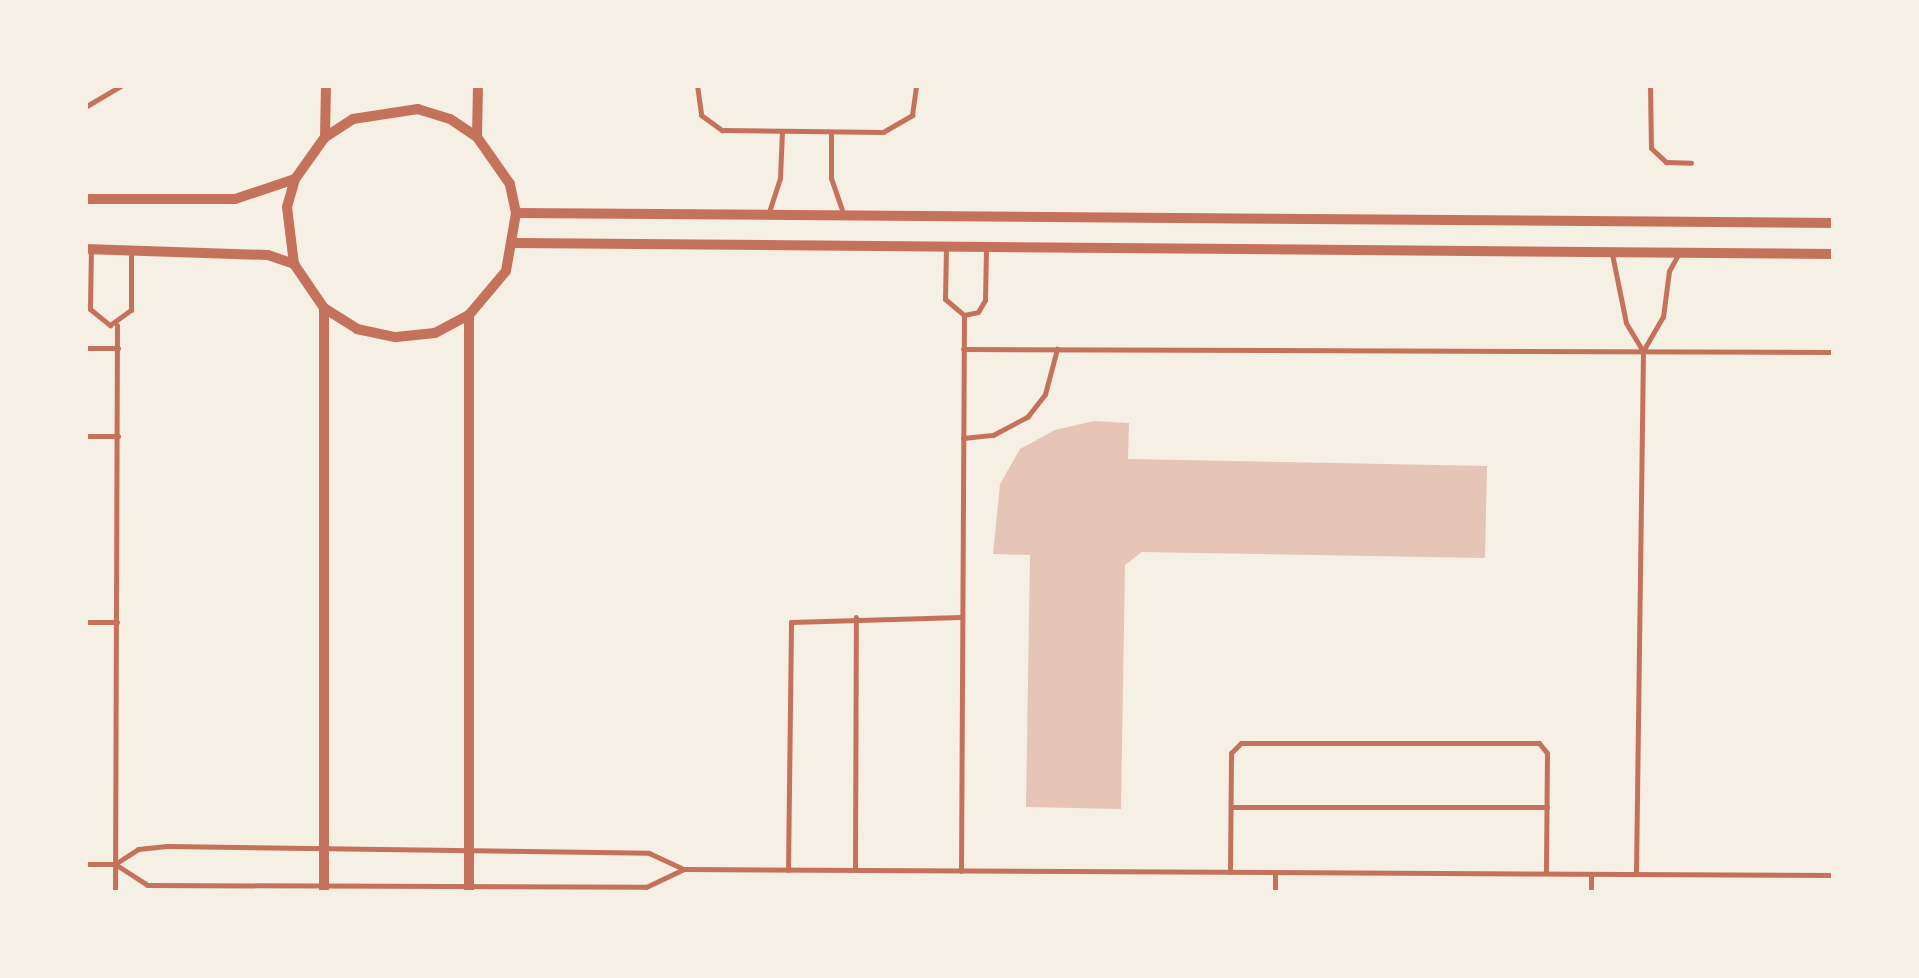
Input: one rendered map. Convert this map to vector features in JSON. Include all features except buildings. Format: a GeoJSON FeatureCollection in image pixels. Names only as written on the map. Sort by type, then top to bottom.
{"type":"FeatureCollection","features":[{"type":"Feature","properties":{"kind":"street"},"geometry":{"type":"LineString","coordinates":[[325,136],[326,85]]}},
{"type":"Feature","properties":{"kind":"street"},"geometry":{"type":"LineString","coordinates":[[478,85],[478,136]]}},
{"type":"Feature","properties":{"kind":"street"},"geometry":{"type":"LineString","coordinates":[[418,109],[478,136],[510,184],[516,212],[515,242],[491,296],[470,316],[434,333],[396,338],[357,329],[324,308],[294,264],[287,236],[295,180],[325,136],[353,118],[418,109]]}},
{"type":"Feature","properties":{"kind":"street"},"geometry":{"type":"LineString","coordinates":[[85,199],[235,200],[295,180]]}},
{"type":"Feature","properties":{"kind":"street"},"geometry":{"type":"LineString","coordinates":[[516,212],[1834,223]]}},
{"type":"Feature","properties":{"kind":"street"},"geometry":{"type":"LineString","coordinates":[[515,242],[1834,254]]}},
{"type":"Feature","properties":{"kind":"street"},"geometry":{"type":"LineString","coordinates":[[88,249],[250,252],[294,264]]}},
{"type":"Feature","properties":{"kind":"street"},"geometry":{"type":"LineString","coordinates":[[324,308],[324,888]]}},
{"type":"Feature","properties":{"kind":"street"},"geometry":{"type":"LineString","coordinates":[[469,889],[470,316]]}},
{"type":"Feature","properties":{"kind":"lane"},"geometry":{"type":"LineString","coordinates":[[85,107],[122,85]]}},
{"type":"Feature","properties":{"kind":"lane"},"geometry":{"type":"LineString","coordinates":[[697,85],[701,115],[714,127],[831,132],[900,127],[915,106],[916,85]]}},
{"type":"Feature","properties":{"kind":"lane"},"geometry":{"type":"LineString","coordinates":[[1650,85],[1651,148],[1666,162],[1690,163]]}},
{"type":"Feature","properties":{"kind":"lane"},"geometry":{"type":"LineString","coordinates":[[768,214],[780,178],[782,131]]}},
{"type":"Feature","properties":{"kind":"lane"},"geometry":{"type":"LineString","coordinates":[[831,132],[832,178],[844,215]]}},
{"type":"Feature","properties":{"kind":"lane"},"geometry":{"type":"LineString","coordinates":[[946,246],[945,299],[964,316],[960,871]]}},
{"type":"Feature","properties":{"kind":"lane"},"geometry":{"type":"LineString","coordinates":[[964,316],[978,312],[985,300],[986,247]]}},
{"type":"Feature","properties":{"kind":"lane"},"geometry":{"type":"LineString","coordinates":[[88,249],[90,308],[104,324],[117,324],[131,310],[132,249]]}},
{"type":"Feature","properties":{"kind":"lane"},"geometry":{"type":"LineString","coordinates":[[1612,252],[1626,322],[1642,351],[1636,874]]}},
{"type":"Feature","properties":{"kind":"lane"},"geometry":{"type":"LineString","coordinates":[[1642,351],[1663,317],[1669,270],[1679,254]]}},
{"type":"Feature","properties":{"kind":"lane"},"geometry":{"type":"LineString","coordinates":[[115,893],[117,324]]}},
{"type":"Feature","properties":{"kind":"lane"},"geometry":{"type":"LineString","coordinates":[[85,348],[118,348]]}},
{"type":"Feature","properties":{"kind":"lane"},"geometry":{"type":"LineString","coordinates":[[963,350],[1834,352]]}},
{"type":"Feature","properties":{"kind":"lane"},"geometry":{"type":"LineString","coordinates":[[963,438],[992,436],[1028,416],[1050,382],[1057,350]]}},
{"type":"Feature","properties":{"kind":"lane"},"geometry":{"type":"LineString","coordinates":[[85,436],[118,436]]}},
{"type":"Feature","properties":{"kind":"lane"},"geometry":{"type":"LineString","coordinates":[[788,870],[791,622],[856,617],[961,617]]}},
{"type":"Feature","properties":{"kind":"lane"},"geometry":{"type":"LineString","coordinates":[[855,870],[856,617]]}},
{"type":"Feature","properties":{"kind":"lane"},"geometry":{"type":"LineString","coordinates":[[85,622],[117,622]]}},
{"type":"Feature","properties":{"kind":"lane"},"geometry":{"type":"LineString","coordinates":[[1230,872],[1232,754],[1242,744],[1540,744],[1548,754],[1546,874]]}},
{"type":"Feature","properties":{"kind":"lane"},"geometry":{"type":"LineString","coordinates":[[1231,807],[1547,807]]}},
{"type":"Feature","properties":{"kind":"lane"},"geometry":{"type":"LineString","coordinates":[[85,864],[115,864],[148,847],[649,854],[684,870]]}},
{"type":"Feature","properties":{"kind":"lane"},"geometry":{"type":"LineString","coordinates":[[115,864],[148,886],[469,889],[646,887],[684,870],[1834,875]]}},
{"type":"Feature","properties":{"kind":"lane"},"geometry":{"type":"LineString","coordinates":[[1275,872],[1275,893]]}},
{"type":"Feature","properties":{"kind":"lane"},"geometry":{"type":"LineString","coordinates":[[1591,874],[1591,893]]}}]}
